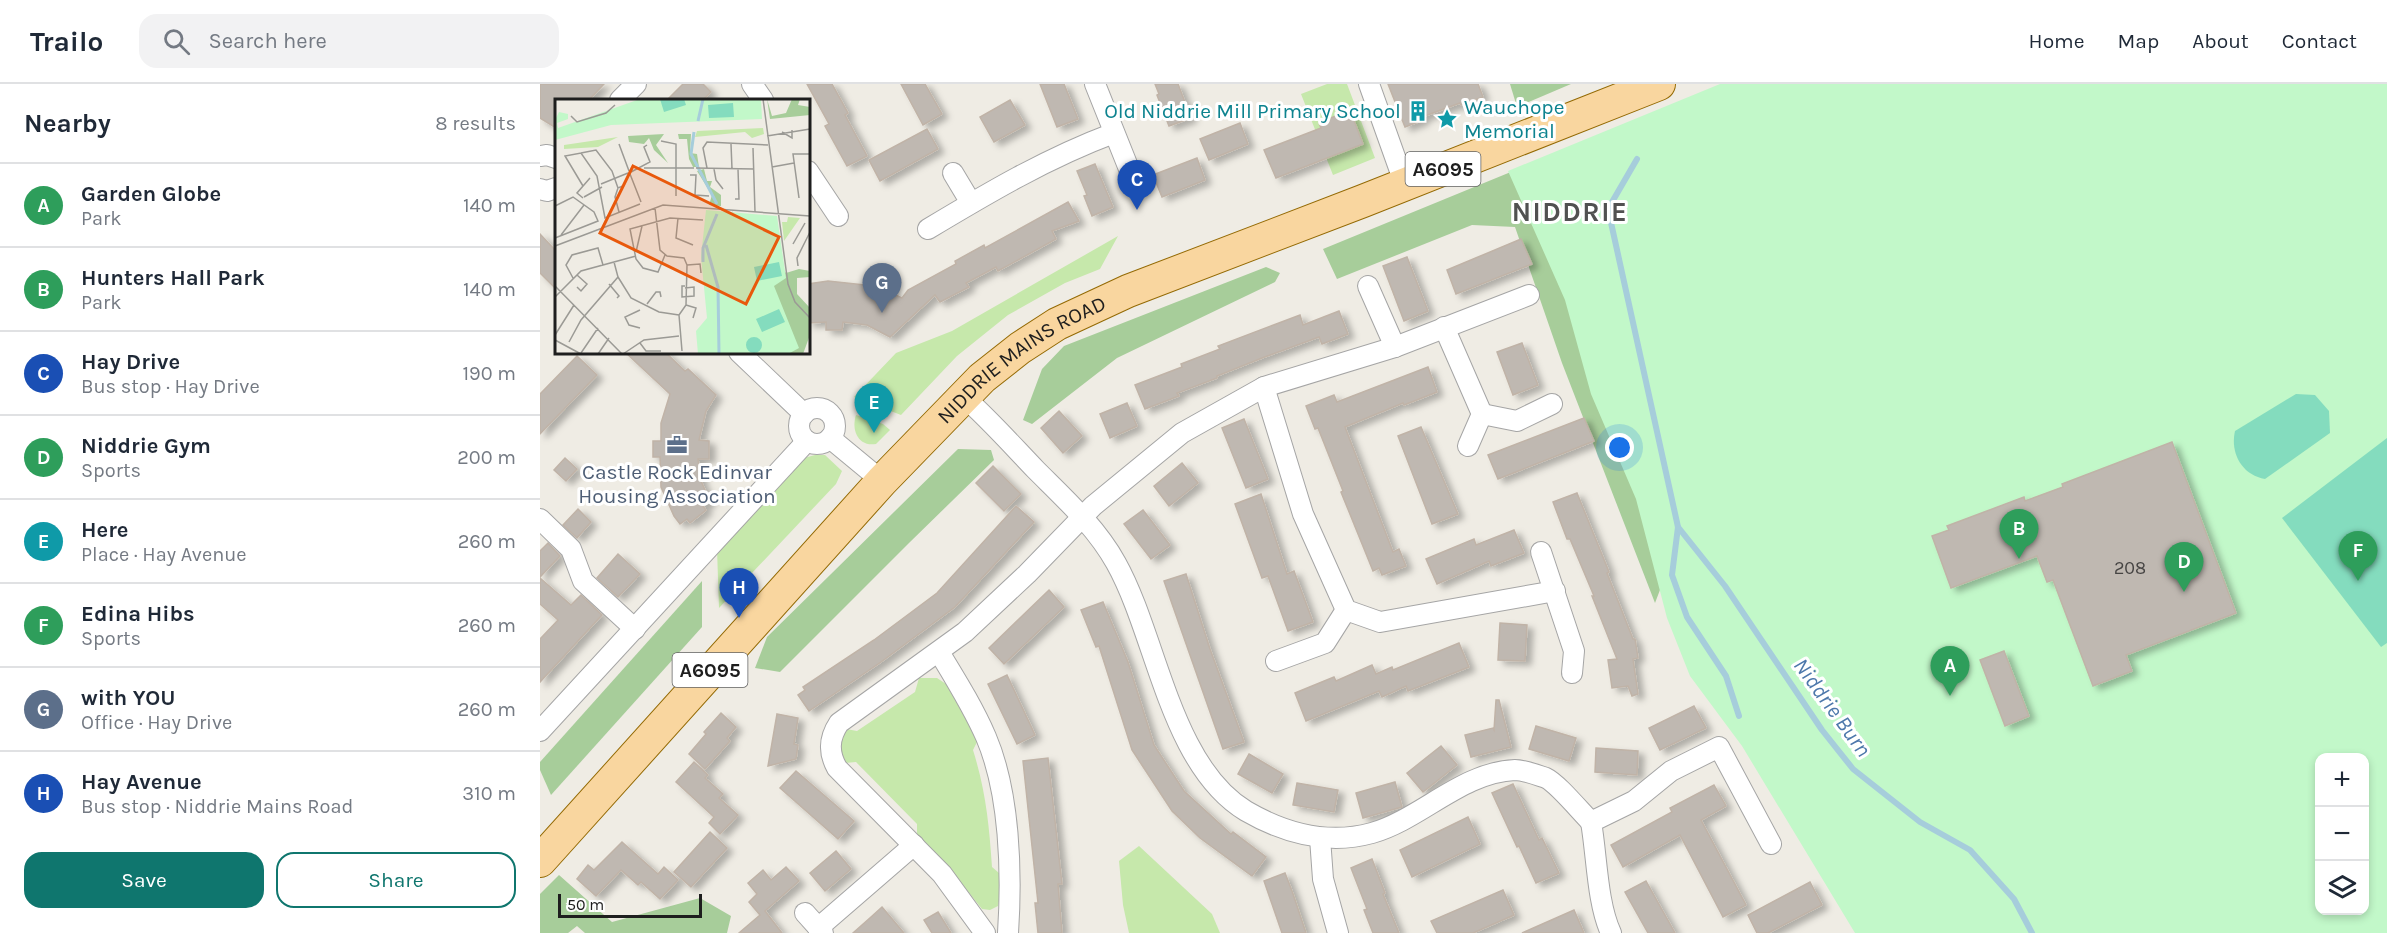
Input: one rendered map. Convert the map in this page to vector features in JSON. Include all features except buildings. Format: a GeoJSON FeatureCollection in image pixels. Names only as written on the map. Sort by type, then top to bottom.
{"type":"FeatureCollection","features":[{"type":"Feature","properties":{"kind":"main road","name":"NIDDRIE MAINS ROAD"},"geometry":{"type":"LineString","coordinates":[[540,861],[882,481],[963,396],[996,366],[1035,338],[1099,303],[1659,84]]}},
{"type":"Feature","properties":{"kind":"street"},"geometry":{"type":"LineString","coordinates":[[621,99],[636,84]]}},
{"type":"Feature","properties":{"kind":"street"},"geometry":{"type":"LineString","coordinates":[[752,84],[762,99]]}},
{"type":"Feature","properties":{"kind":"street"},"geometry":{"type":"LineString","coordinates":[[1095,84],[1131,174]]}},
{"type":"Feature","properties":{"kind":"street"},"geometry":{"type":"LineString","coordinates":[[1369,84],[1405,185]]}},
{"type":"Feature","properties":{"kind":"street"},"geometry":{"type":"LineString","coordinates":[[927,229],[1046,161],[1114,133]]}},
{"type":"Feature","properties":{"kind":"street"},"geometry":{"type":"LineString","coordinates":[[540,156],[555,158]]}},
{"type":"Feature","properties":{"kind":"street"},"geometry":{"type":"LineString","coordinates":[[953,173],[971,203]]}},
{"type":"Feature","properties":{"kind":"street"},"geometry":{"type":"LineString","coordinates":[[810,174],[838,216]]}},
{"type":"Feature","properties":{"kind":"street"},"geometry":{"type":"LineString","coordinates":[[540,189],[547,191],[555,188]]}},
{"type":"Feature","properties":{"kind":"street"},"geometry":{"type":"LineString","coordinates":[[1368,286],[1395,347]]}},
{"type":"Feature","properties":{"kind":"street"},"geometry":{"type":"LineString","coordinates":[[985,933],[942,874],[837,768],[831,750],[833,731],[846,716],[939,652],[989,610],[1082,516],[1182,433],[1264,387],[1395,347],[1529,295]]}},
{"type":"Feature","properties":{"kind":"street"},"geometry":{"type":"LineString","coordinates":[[1444,327],[1482,414],[1468,446]]}},
{"type":"Feature","properties":{"kind":"street"},"geometry":{"type":"LineString","coordinates":[[741,354],[804,414]]}},
{"type":"Feature","properties":{"kind":"street"},"geometry":{"type":"LineString","coordinates":[[1264,387],[1303,514],[1346,610],[1380,622],[1555,591]]}},
{"type":"Feature","properties":{"kind":"street"},"geometry":{"type":"LineString","coordinates":[[963,396],[1082,516],[1104,543],[1130,594],[1180,727],[1205,772],[1226,795],[1245,810],[1273,824],[1320,838],[1344,838],[1371,833],[1393,825],[1459,788],[1494,773],[1518,770],[1548,779],[1591,822],[1600,896],[1611,933]]}},
{"type":"Feature","properties":{"kind":"street"},"geometry":{"type":"LineString","coordinates":[[1482,414],[1518,421],[1552,404]]}},
{"type":"Feature","properties":{"kind":"street"},"geometry":{"type":"LineString","coordinates":[[813,408],[829,412],[833,417],[835,428],[830,438],[817,444],[807,441],[800,428],[804,414],[813,408]]}},
{"type":"Feature","properties":{"kind":"street"},"geometry":{"type":"LineString","coordinates":[[830,438],[882,481]]}},
{"type":"Feature","properties":{"kind":"street"},"geometry":{"type":"LineString","coordinates":[[540,731],[807,441]]}},
{"type":"Feature","properties":{"kind":"street"},"geometry":{"type":"LineString","coordinates":[[540,519],[571,549],[583,581],[636,629]]}},
{"type":"Feature","properties":{"kind":"street"},"geometry":{"type":"LineString","coordinates":[[1541,552],[1574,651],[1572,673]]}},
{"type":"Feature","properties":{"kind":"street"},"geometry":{"type":"LineString","coordinates":[[1276,661],[1325,643],[1346,610]]}},
{"type":"Feature","properties":{"kind":"street"},"geometry":{"type":"LineString","coordinates":[[939,652],[974,712],[996,766],[1002,793],[1011,889],[1008,933]]}},
{"type":"Feature","properties":{"kind":"street"},"geometry":{"type":"LineString","coordinates":[[1591,822],[1634,801],[1671,771],[1719,747],[1771,844]]}},
{"type":"Feature","properties":{"kind":"street"},"geometry":{"type":"LineString","coordinates":[[1320,838],[1323,879],[1338,933]]}},
{"type":"Feature","properties":{"kind":"street"},"geometry":{"type":"LineString","coordinates":[[816,924],[914,845]]}},
{"type":"Feature","properties":{"kind":"green space"},"geometry":{"type":"Polygon","coordinates":[[[1327,84],[1347,84],[1375,158],[1333,175],[1301,94],[1327,84]],[[1350,111],[1320,123],[1333,156],[1363,144],[1350,111]]]}},
{"type":"Feature","properties":{"kind":"green space"},"geometry":{"type":"Polygon","coordinates":[[[1510,84],[1571,84],[1517,107],[1510,84]]]}},
{"type":"Feature","properties":{"kind":"green space"},"geometry":{"type":"Polygon","coordinates":[[[1720,84],[2387,84],[2387,933],[1855,933],[1742,746],[1690,676],[1667,618],[1636,499],[1591,394],[1565,300],[1508,171],[1720,84]]]}},
{"type":"Feature","properties":{"kind":"green space"},"geometry":{"type":"Polygon","coordinates":[[[1698,95],[1674,553],[1655,603],[1562,363],[1515,227],[1472,225],[1337,279],[1323,249],[1698,95]]]}},
{"type":"Feature","properties":{"kind":"green space"},"geometry":{"type":"Polygon","coordinates":[[[1118,236],[1100,269],[1065,283],[1008,315],[957,356],[901,415],[854,397],[896,353],[952,331],[1118,236]]]}},
{"type":"Feature","properties":{"kind":"green space"},"geometry":{"type":"Polygon","coordinates":[[[1266,267],[1280,273],[1275,282],[1117,358],[1032,424],[1023,420],[1042,369],[1064,346],[1266,267]]]}},
{"type":"Feature","properties":{"kind":"green space"},"geometry":{"type":"Polygon","coordinates":[[[2296,394],[2315,395],[2329,411],[2330,433],[2265,479],[2249,473],[2236,454],[2235,431],[2296,394]]]}},
{"type":"Feature","properties":{"kind":"green space"},"geometry":{"type":"Polygon","coordinates":[[[856,415],[883,424],[890,430],[876,444],[865,443],[855,432],[856,415]]]}},
{"type":"Feature","properties":{"kind":"green space"},"geometry":{"type":"Polygon","coordinates":[[[2387,438],[2387,643],[2381,647],[2282,518],[2387,438]]]}},
{"type":"Feature","properties":{"kind":"green space"},"geometry":{"type":"Polygon","coordinates":[[[958,449],[991,450],[994,460],[780,672],[755,668],[767,637],[958,449]]]}},
{"type":"Feature","properties":{"kind":"green space"},"geometry":{"type":"Polygon","coordinates":[[[825,455],[842,471],[836,484],[719,608],[717,549],[804,458],[825,455]]]}},
{"type":"Feature","properties":{"kind":"green space"},"geometry":{"type":"Polygon","coordinates":[[[702,581],[702,627],[551,795],[540,770],[540,762],[702,581]]]}},
{"type":"Feature","properties":{"kind":"green space"},"geometry":{"type":"Polygon","coordinates":[[[919,678],[937,678],[946,684],[978,740],[973,750],[986,808],[992,867],[999,873],[998,906],[990,910],[982,909],[949,868],[917,836],[917,824],[856,762],[845,763],[841,754],[841,742],[846,729],[857,731],[915,692],[919,678]]]}},
{"type":"Feature","properties":{"kind":"green space"},"geometry":{"type":"Polygon","coordinates":[[[1139,846],[1212,914],[1220,933],[1129,933],[1123,905],[1119,861],[1139,846]]]}},
{"type":"Feature","properties":{"kind":"green space"},"geometry":{"type":"Polygon","coordinates":[[[559,875],[612,922],[700,898],[731,916],[727,933],[585,933],[577,926],[568,933],[540,933],[540,894],[559,875]]]}},
{"type":"Feature","properties":{"kind":"waterway","name":"Niddrie Burn"},"geometry":{"type":"LineString","coordinates":[[1637,159],[1608,209],[1678,527],[1672,575],[1687,617],[1726,676],[1739,716]]}},
{"type":"Feature","properties":{"kind":"waterway","name":"Niddrie Burn"},"geometry":{"type":"LineString","coordinates":[[1678,527],[1725,586],[1822,730],[1853,769],[1920,822],[1970,850],[2014,899],[2032,933]]}},
{"type":"Feature","properties":{"kind":"place","name":"Old Niddrie Mill Primary School"},"geometry":{"type":"Point","coordinates":[1418,111]}},
{"type":"Feature","properties":{"kind":"place","name":"Wauchope Memorial"},"geometry":{"type":"Point","coordinates":[1447,119]}},
{"type":"Feature","properties":{"kind":"place","name":"Hay Drive"},"geometry":{"type":"Point","coordinates":[1137,210]}},
{"type":"Feature","properties":{"kind":"place","name":"with YOU"},"geometry":{"type":"Point","coordinates":[882,313]}},
{"type":"Feature","properties":{"kind":"place","name":"Here"},"geometry":{"type":"Point","coordinates":[874,433]}},
{"type":"Feature","properties":{"kind":"place","name":"Castle Rock Edinvar Housing Association"},"geometry":{"type":"Point","coordinates":[677,445]}},
{"type":"Feature","properties":{"kind":"place","name":"Hunters Hall Park"},"geometry":{"type":"Point","coordinates":[2019,559]}},
{"type":"Feature","properties":{"kind":"place","name":"Edina Hibs"},"geometry":{"type":"Point","coordinates":[2358,581]}},
{"type":"Feature","properties":{"kind":"place","name":"Niddrie Gym"},"geometry":{"type":"Point","coordinates":[2184,592]}},
{"type":"Feature","properties":{"kind":"place","name":"Hay Avenue"},"geometry":{"type":"Point","coordinates":[739,618]}},
{"type":"Feature","properties":{"kind":"place","name":"Garden Globe"},"geometry":{"type":"Point","coordinates":[1950,696]}},
{"type":"Feature","properties":{"kind":"district","name":"NIDDRIE"},"geometry":{"type":"Point","coordinates":[1570,212]}}]}
